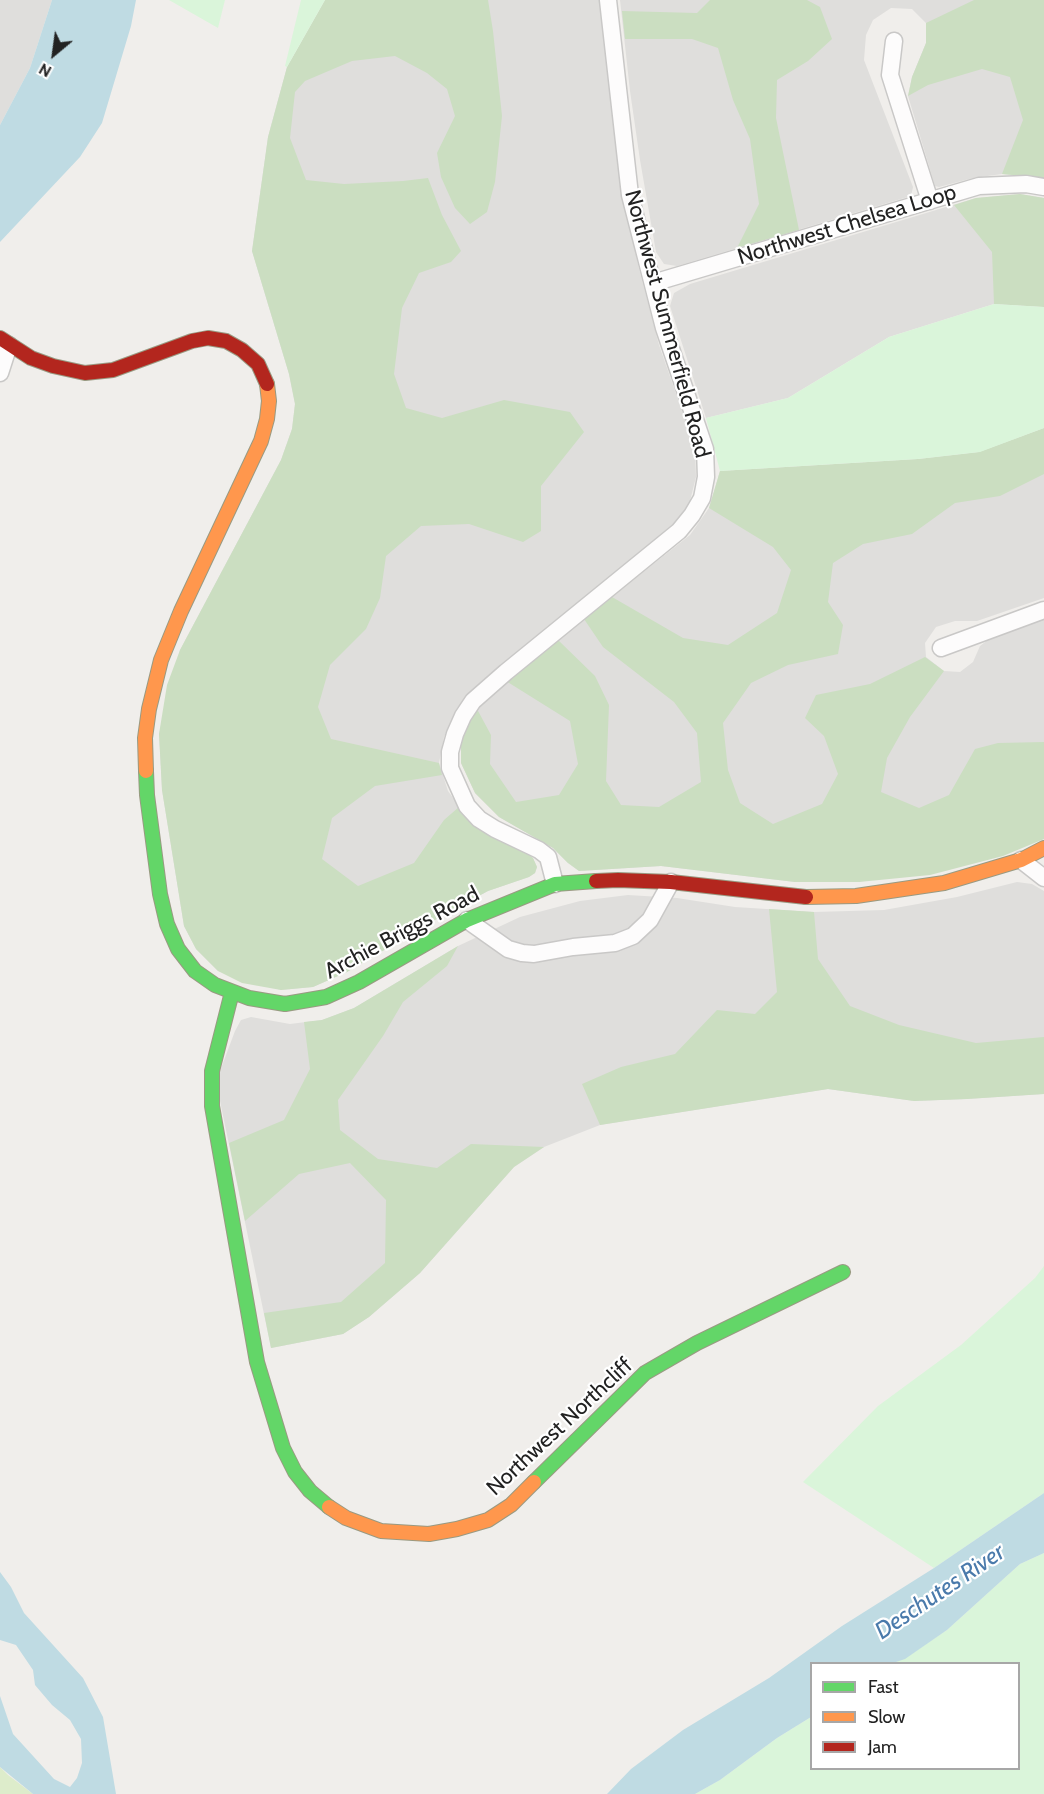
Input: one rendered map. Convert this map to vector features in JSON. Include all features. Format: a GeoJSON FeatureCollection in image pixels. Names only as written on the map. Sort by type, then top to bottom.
{"type":"FeatureCollection","features":[{"type":"Feature","properties":{"kind":"street","name":"Northwest Summerfield Road"},"geometry":{"type":"LineString","coordinates":[[555,884],[548,857],[539,850],[495,829],[479,819],[466,806],[450,768],[450,752],[463,716],[473,701],[506,672],[679,531],[702,498],[706,477],[705,448],[664,328],[630,195],[608,0]]}},
{"type":"Feature","properties":{"kind":"street"},"geometry":{"type":"LineString","coordinates":[[894,40],[890,75],[930,201]]}},
{"type":"Feature","properties":{"kind":"street","name":"Northwest Chelsea Loop"},"geometry":{"type":"LineString","coordinates":[[653,283],[979,186],[1026,184],[1044,187]]}},
{"type":"Feature","properties":{"kind":"street","name":"Archie Briggs Road"},"geometry":{"type":"LineString","coordinates":[[4,342],[31,358],[53,366],[85,373],[99,373],[144,360],[177,345],[208,338],[226,341],[242,350],[258,364],[267,382],[269,401],[261,441],[181,611],[161,660],[149,709],[145,738],[148,807],[158,884],[167,924],[178,948],[195,971],[215,985],[249,998],[285,1004],[326,997],[359,982],[466,920],[555,884],[618,880],[670,882],[799,897],[856,896],[944,883],[1021,860],[1044,848]]}},
{"type":"Feature","properties":{"kind":"street"},"geometry":{"type":"LineString","coordinates":[[0,373],[4,342]]}},
{"type":"Feature","properties":{"kind":"street"},"geometry":{"type":"LineString","coordinates":[[941,648],[1044,610]]}},
{"type":"Feature","properties":{"kind":"street"},"geometry":{"type":"LineString","coordinates":[[1021,860],[1044,878]]}},
{"type":"Feature","properties":{"kind":"street"},"geometry":{"type":"LineString","coordinates":[[466,920],[508,949],[522,953],[534,954],[615,943],[633,936],[650,920],[670,882]]}},
{"type":"Feature","properties":{"kind":"street","name":"Northwest Northcliff"},"geometry":{"type":"LineString","coordinates":[[232,992],[212,1071],[212,1106],[257,1362],[282,1448],[295,1472],[310,1491],[327,1506],[346,1518],[381,1531],[429,1534],[457,1530],[489,1520],[519,1497],[645,1373],[697,1343],[843,1272]]}},
{"type":"Feature","properties":{"kind":"shaded area"},"geometry":{"type":"Polygon","coordinates":[[[0,0],[52,0],[30,68],[0,125],[0,0]]]}},
{"type":"Feature","properties":{"kind":"shaded area"},"geometry":{"type":"Polygon","coordinates":[[[325,0],[601,0],[625,204],[659,345],[695,448],[696,477],[689,505],[673,527],[482,681],[457,708],[444,737],[439,763],[448,791],[467,817],[488,835],[520,848],[533,858],[537,867],[535,873],[488,891],[347,972],[313,987],[281,990],[218,971],[196,949],[184,926],[162,790],[159,734],[180,650],[281,460],[292,429],[295,404],[289,374],[252,251],[268,137],[287,67],[325,0]]]}},
{"type":"Feature","properties":{"kind":"shaded area"},"geometry":{"type":"Polygon","coordinates":[[[620,0],[1044,0],[1044,178],[1002,174],[935,186],[908,96],[912,77],[926,43],[926,23],[912,9],[891,8],[873,20],[866,35],[864,60],[913,187],[911,196],[677,266],[664,264],[656,252],[640,160],[620,0]]]}},
{"type":"Feature","properties":{"kind":"shaded area"},"geometry":{"type":"Polygon","coordinates":[[[1020,194],[1044,198],[1044,307],[994,304],[889,337],[788,398],[706,418],[670,306],[674,293],[690,284],[976,198],[1020,194]]]}},
{"type":"Feature","properties":{"kind":"shaded area"},"geometry":{"type":"Polygon","coordinates":[[[1044,428],[1044,598],[977,621],[955,621],[936,627],[925,643],[926,657],[944,671],[960,672],[973,662],[980,646],[989,639],[1044,619],[1044,839],[859,882],[795,882],[661,866],[579,871],[553,848],[499,817],[475,793],[461,763],[468,719],[488,695],[690,535],[709,508],[720,471],[918,459],[979,452],[1044,428]]]}},
{"type":"Feature","properties":{"kind":"shaded area"},"geometry":{"type":"Polygon","coordinates":[[[1017,882],[1032,884],[1044,891],[1044,1094],[914,1101],[828,1089],[600,1125],[544,1147],[514,1167],[420,1273],[369,1317],[343,1334],[271,1348],[220,1101],[220,1071],[241,1020],[251,1017],[290,1024],[322,1020],[354,1008],[458,946],[520,917],[580,901],[628,895],[677,898],[735,907],[814,912],[884,910],[957,897],[1017,882]]]}},
{"type":"Feature","properties":{"kind":"green space"},"geometry":{"type":"Polygon","coordinates":[[[169,0],[225,0],[218,28],[169,0]]]}},
{"type":"Feature","properties":{"kind":"green space"},"geometry":{"type":"Polygon","coordinates":[[[301,0],[325,0],[287,67],[285,66],[301,0]]]}},
{"type":"Feature","properties":{"kind":"green space"},"geometry":{"type":"Polygon","coordinates":[[[325,0],[488,0],[502,116],[495,182],[487,212],[470,224],[455,208],[441,177],[437,153],[455,116],[447,89],[427,73],[395,56],[352,61],[305,81],[295,92],[290,138],[306,180],[344,184],[428,178],[442,215],[461,251],[451,262],[419,273],[402,308],[394,374],[406,408],[442,418],[504,400],[570,412],[584,432],[541,486],[541,531],[523,542],[469,524],[421,526],[386,556],[380,598],[366,629],[330,665],[318,707],[331,739],[439,763],[442,775],[375,786],[332,818],[322,859],[358,886],[414,863],[444,820],[459,807],[488,835],[520,848],[533,858],[537,867],[535,873],[488,891],[347,972],[313,987],[281,990],[242,983],[218,971],[196,949],[184,926],[162,790],[159,734],[167,685],[180,650],[281,460],[292,429],[295,404],[289,374],[252,251],[268,137],[287,67],[325,0]]]}},
{"type":"Feature","properties":{"kind":"green space"},"geometry":{"type":"Polygon","coordinates":[[[710,0],[807,0],[820,7],[832,39],[808,61],[777,80],[776,118],[799,230],[737,248],[759,204],[750,139],[733,100],[718,48],[692,39],[625,39],[622,11],[697,13],[710,0]]]}},
{"type":"Feature","properties":{"kind":"green space"},"geometry":{"type":"Polygon","coordinates":[[[974,0],[1044,0],[1044,178],[1002,174],[1023,120],[1010,77],[982,69],[928,85],[908,96],[912,77],[926,43],[926,23],[974,0]]]}},
{"type":"Feature","properties":{"kind":"green space"},"geometry":{"type":"Polygon","coordinates":[[[1020,194],[1044,198],[1044,307],[994,304],[992,252],[954,205],[976,198],[1020,194]]]}},
{"type":"Feature","properties":{"kind":"green space"},"geometry":{"type":"Polygon","coordinates":[[[994,304],[1044,307],[1044,428],[980,452],[918,459],[720,471],[706,418],[788,398],[889,337],[994,304]]]}},
{"type":"Feature","properties":{"kind":"green space"},"geometry":{"type":"Polygon","coordinates":[[[1044,428],[1044,474],[1000,496],[955,503],[912,534],[863,544],[833,563],[828,602],[843,625],[838,654],[788,665],[751,683],[723,723],[728,770],[740,803],[773,824],[822,804],[838,774],[824,736],[805,718],[816,695],[870,684],[925,657],[944,671],[910,717],[887,758],[881,792],[919,808],[949,795],[975,749],[998,743],[1044,742],[1044,839],[1003,856],[930,875],[859,882],[795,882],[661,866],[579,871],[553,848],[499,817],[475,793],[461,763],[461,742],[468,719],[477,709],[491,735],[490,764],[516,802],[559,795],[578,764],[570,721],[506,681],[558,640],[595,676],[609,705],[606,781],[621,805],[659,807],[701,782],[697,733],[674,702],[603,647],[584,619],[612,597],[683,638],[728,645],[777,613],[791,570],[773,547],[709,508],[720,471],[918,459],[979,452],[1044,428]]]}},
{"type":"Feature","properties":{"kind":"green space"},"geometry":{"type":"Polygon","coordinates":[[[769,909],[814,912],[818,959],[850,1006],[899,1025],[976,1043],[1044,1037],[1044,1094],[914,1101],[828,1089],[600,1125],[582,1084],[621,1067],[675,1054],[717,1010],[755,1014],[777,992],[769,909]]]}},
{"type":"Feature","properties":{"kind":"green space"},"geometry":{"type":"Polygon","coordinates":[[[458,946],[447,966],[403,1002],[383,1036],[338,1100],[340,1130],[378,1159],[437,1168],[471,1144],[544,1147],[514,1167],[420,1273],[369,1317],[343,1334],[271,1348],[264,1313],[341,1302],[385,1263],[386,1200],[350,1163],[299,1174],[245,1221],[229,1143],[284,1120],[310,1069],[304,1022],[322,1020],[354,1008],[458,946]]]}},
{"type":"Feature","properties":{"kind":"green space"},"geometry":{"type":"Polygon","coordinates":[[[1044,1266],[1044,1493],[934,1568],[803,1482],[878,1406],[961,1345],[1035,1278],[1044,1266]]]}},
{"type":"Feature","properties":{"kind":"green space"},"geometry":{"type":"Polygon","coordinates":[[[1044,1553],[1044,1794],[695,1794],[720,1780],[777,1738],[810,1718],[810,1770],[1020,1770],[1020,1662],[895,1662],[947,1630],[1020,1564],[1044,1553]]]}},
{"type":"Feature","properties":{"kind":"green space"},"geometry":{"type":"Polygon","coordinates":[[[0,1767],[8,1775],[33,1794],[0,1794],[0,1767]]]}},
{"type":"Feature","properties":{"kind":"water"},"geometry":{"type":"Polygon","coordinates":[[[52,0],[136,0],[131,26],[102,123],[80,157],[0,242],[0,125],[30,68],[52,0]]]}},
{"type":"Feature","properties":{"kind":"water","name":"Deschutes River"},"geometry":{"type":"Polygon","coordinates":[[[1044,1493],[1044,1553],[1020,1564],[947,1630],[905,1659],[896,1662],[810,1662],[810,1718],[777,1738],[720,1780],[695,1794],[607,1794],[631,1769],[683,1730],[769,1678],[842,1626],[934,1568],[1044,1493]]]}},
{"type":"Feature","properties":{"kind":"water"},"geometry":{"type":"Polygon","coordinates":[[[0,1572],[11,1587],[24,1613],[83,1678],[103,1717],[116,1794],[33,1794],[0,1767],[0,1696],[13,1734],[54,1779],[70,1787],[77,1778],[82,1763],[81,1739],[70,1720],[52,1705],[35,1685],[33,1670],[16,1645],[0,1640],[0,1572]]]}},
{"type":"Feature","properties":{"kind":"traffic: fast"},"geometry":{"type":"LineString","coordinates":[[146,771],[160,894],[167,924],[178,949],[195,971],[215,985],[249,998],[285,1004],[326,997],[359,982],[467,920],[555,884],[596,881]]}},
{"type":"Feature","properties":{"kind":"traffic: fast"},"geometry":{"type":"LineString","coordinates":[[232,992],[212,1071],[212,1106],[257,1362],[283,1448],[295,1472],[310,1491],[329,1507]]}},
{"type":"Feature","properties":{"kind":"traffic: fast"},"geometry":{"type":"LineString","coordinates":[[534,1482],[645,1373],[697,1343],[843,1272]]}},
{"type":"Feature","properties":{"kind":"traffic: slow"},"geometry":{"type":"LineString","coordinates":[[146,771],[145,738],[149,709],[161,660],[181,611],[261,441],[269,401],[267,384]]}},
{"type":"Feature","properties":{"kind":"traffic: slow"},"geometry":{"type":"LineString","coordinates":[[806,897],[856,896],[944,883],[1021,860],[1044,848]]}},
{"type":"Feature","properties":{"kind":"traffic: slow"},"geometry":{"type":"LineString","coordinates":[[329,1507],[346,1518],[381,1531],[429,1534],[488,1520],[511,1505],[534,1482]]}},
{"type":"Feature","properties":{"kind":"traffic: jam"},"geometry":{"type":"LineString","coordinates":[[0,338],[31,358],[53,366],[85,373],[113,370],[192,341],[208,338],[226,341],[242,350],[258,364],[267,384]]}},
{"type":"Feature","properties":{"kind":"traffic: jam"},"geometry":{"type":"LineString","coordinates":[[596,881],[671,882],[806,897]]}}]}
